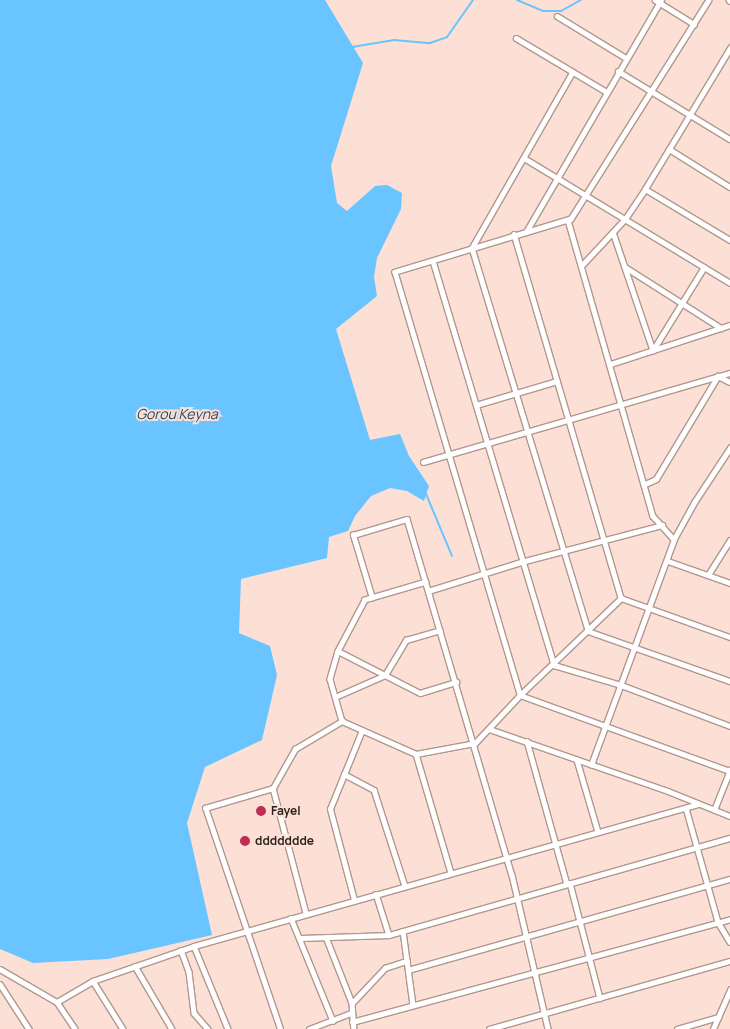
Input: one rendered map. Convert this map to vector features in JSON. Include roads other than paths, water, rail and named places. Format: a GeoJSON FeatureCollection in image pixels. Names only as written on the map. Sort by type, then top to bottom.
{"type":"FeatureCollection","features":[{"type":"Feature","properties":{"kind":"street"},"geometry":{"type":"LineString","coordinates":[[520,695],[482,574],[395,272],[514,234],[568,220],[653,92],[709,0]]}},
{"type":"Feature","properties":{"kind":"street"},"geometry":{"type":"LineString","coordinates":[[526,232],[556,176],[659,1],[694,24]]}},
{"type":"Feature","properties":{"kind":"street"},"geometry":{"type":"LineString","coordinates":[[557,16],[626,58]]}},
{"type":"Feature","properties":{"kind":"street"},"geometry":{"type":"LineString","coordinates":[[516,38],[605,92]]}},
{"type":"Feature","properties":{"kind":"street"},"geometry":{"type":"LineString","coordinates":[[582,265],[625,219],[730,48]]}},
{"type":"Feature","properties":{"kind":"street"},"geometry":{"type":"LineString","coordinates":[[618,70],[730,137]]}},
{"type":"Feature","properties":{"kind":"street"},"geometry":{"type":"LineString","coordinates":[[573,72],[472,248],[562,551],[588,631]]}},
{"type":"Feature","properties":{"kind":"street"},"geometry":{"type":"LineString","coordinates":[[669,149],[730,187]]}},
{"type":"Feature","properties":{"kind":"street"},"geometry":{"type":"LineString","coordinates":[[524,158],[730,283]]}},
{"type":"Feature","properties":{"kind":"street"},"geometry":{"type":"LineString","coordinates":[[645,189],[730,240]]}},
{"type":"Feature","properties":{"kind":"street"},"geometry":{"type":"LineString","coordinates":[[568,220],[611,364],[653,516],[674,539]]}},
{"type":"Feature","properties":{"kind":"street"},"geometry":{"type":"LineString","coordinates":[[613,232],[653,350]]}},
{"type":"Feature","properties":{"kind":"street"},"geometry":{"type":"LineString","coordinates":[[514,234],[622,598]]}},
{"type":"Feature","properties":{"kind":"street"},"geometry":{"type":"LineString","coordinates":[[433,261],[521,562],[554,665]]}},
{"type":"Feature","properties":{"kind":"street"},"geometry":{"type":"LineString","coordinates":[[625,266],[721,328]]}},
{"type":"Feature","properties":{"kind":"street"},"geometry":{"type":"LineString","coordinates":[[653,350],[704,267]]}},
{"type":"Feature","properties":{"kind":"street"},"geometry":{"type":"LineString","coordinates":[[611,364],[730,325]]}},
{"type":"Feature","properties":{"kind":"street"},"geometry":{"type":"LineString","coordinates":[[423,462],[568,418],[730,373]]}},
{"type":"Feature","properties":{"kind":"street"},"geometry":{"type":"LineString","coordinates":[[718,376],[730,382]]}},
{"type":"Feature","properties":{"kind":"street"},"geometry":{"type":"LineString","coordinates":[[644,484],[656,479],[718,376]]}},
{"type":"Feature","properties":{"kind":"street"},"geometry":{"type":"LineString","coordinates":[[476,405],[557,381]]}},
{"type":"Feature","properties":{"kind":"street"},"geometry":{"type":"LineString","coordinates":[[591,765],[668,561],[674,539],[695,500],[730,448]]}},
{"type":"Feature","properties":{"kind":"street"},"geometry":{"type":"LineString","coordinates":[[372,598],[354,535],[406,519],[475,743],[507,857],[548,1029]]}},
{"type":"Feature","properties":{"kind":"street"},"geometry":{"type":"LineString","coordinates":[[428,591],[521,562],[662,525]]}},
{"type":"Feature","properties":{"kind":"street"},"geometry":{"type":"LineString","coordinates":[[708,575],[730,540]]}},
{"type":"Feature","properties":{"kind":"street"},"geometry":{"type":"LineString","coordinates":[[668,561],[730,583]]}},
{"type":"Feature","properties":{"kind":"street"},"geometry":{"type":"LineString","coordinates":[[426,582],[366,600],[338,652],[330,679],[342,721],[416,754],[475,743],[520,695],[554,665],[622,598]]}},
{"type":"Feature","properties":{"kind":"street"},"geometry":{"type":"LineString","coordinates":[[622,598],[730,637]]}},
{"type":"Feature","properties":{"kind":"street"},"geometry":{"type":"LineString","coordinates":[[335,697],[385,675],[406,640],[440,630]]}},
{"type":"Feature","properties":{"kind":"street"},"geometry":{"type":"LineString","coordinates":[[588,631],[636,646],[730,681]]}},
{"type":"Feature","properties":{"kind":"street"},"geometry":{"type":"LineString","coordinates":[[338,652],[420,693],[456,682]]}},
{"type":"Feature","properties":{"kind":"street"},"geometry":{"type":"LineString","coordinates":[[554,665],[621,685],[730,726]]}},
{"type":"Feature","properties":{"kind":"street"},"geometry":{"type":"LineString","coordinates":[[520,695],[730,770],[714,810]]}},
{"type":"Feature","properties":{"kind":"street"},"geometry":{"type":"LineString","coordinates":[[280,1029],[206,808],[273,788],[295,749],[342,721]]}},
{"type":"Feature","properties":{"kind":"street"},"geometry":{"type":"LineString","coordinates":[[354,900],[330,809],[362,730]]}},
{"type":"Feature","properties":{"kind":"street"},"geometry":{"type":"LineString","coordinates":[[489,730],[527,741],[730,816]]}},
{"type":"Feature","properties":{"kind":"street"},"geometry":{"type":"LineString","coordinates":[[527,741],[580,922],[600,998]]}},
{"type":"Feature","properties":{"kind":"street"},"geometry":{"type":"LineString","coordinates":[[416,754],[451,873]]}},
{"type":"Feature","properties":{"kind":"street"},"geometry":{"type":"LineString","coordinates":[[577,760],[598,832]]}},
{"type":"Feature","properties":{"kind":"street"},"geometry":{"type":"LineString","coordinates":[[344,774],[374,790],[405,886]]}},
{"type":"Feature","properties":{"kind":"street"},"geometry":{"type":"LineString","coordinates":[[273,788],[306,914]]}},
{"type":"Feature","properties":{"kind":"street"},"geometry":{"type":"LineString","coordinates":[[57,1002],[93,981],[181,950],[698,804]]}},
{"type":"Feature","properties":{"kind":"street"},"geometry":{"type":"LineString","coordinates":[[686,808],[718,922],[730,942]]}},
{"type":"Feature","properties":{"kind":"street"},"geometry":{"type":"LineString","coordinates":[[301,938],[389,935],[730,838]]}},
{"type":"Feature","properties":{"kind":"street"},"geometry":{"type":"LineString","coordinates":[[408,970],[730,879]]}},
{"type":"Feature","properties":{"kind":"street"},"geometry":{"type":"LineString","coordinates":[[376,894],[389,935]]}},
{"type":"Feature","properties":{"kind":"street"},"geometry":{"type":"LineString","coordinates":[[291,918],[301,938],[332,1021]]}},
{"type":"Feature","properties":{"kind":"street"},"geometry":{"type":"LineString","coordinates":[[352,1022],[730,919]]}},
{"type":"Feature","properties":{"kind":"street"},"geometry":{"type":"LineString","coordinates":[[403,931],[414,1005]]}},
{"type":"Feature","properties":{"kind":"street"},"geometry":{"type":"LineString","coordinates":[[326,937],[352,1003],[351,1013],[354,1029]]}},
{"type":"Feature","properties":{"kind":"street"},"geometry":{"type":"LineString","coordinates":[[194,946],[228,1029]]}},
{"type":"Feature","properties":{"kind":"street"},"geometry":{"type":"LineString","coordinates":[[181,950],[189,972],[194,1013],[208,1029]]}},
{"type":"Feature","properties":{"kind":"street"},"geometry":{"type":"LineString","coordinates":[[352,1003],[385,968],[407,961]]}},
{"type":"Feature","properties":{"kind":"street"},"geometry":{"type":"LineString","coordinates":[[490,1029],[730,961]]}},
{"type":"Feature","properties":{"kind":"street"},"geometry":{"type":"LineString","coordinates":[[135,966],[172,1029]]}},
{"type":"Feature","properties":{"kind":"street"},"geometry":{"type":"LineString","coordinates":[[0,969],[57,1002],[75,1029]]}},
{"type":"Feature","properties":{"kind":"street"},"geometry":{"type":"LineString","coordinates":[[93,981],[123,1029]]}},
{"type":"Feature","properties":{"kind":"street"},"geometry":{"type":"LineString","coordinates":[[0,984],[29,1029]]}},
{"type":"Feature","properties":{"kind":"street"},"geometry":{"type":"LineString","coordinates":[[713,1029],[730,990]]}},
{"type":"Feature","properties":{"kind":"street"},"geometry":{"type":"LineString","coordinates":[[309,1029],[351,1013]]}},
{"type":"Feature","properties":{"kind":"street"},"geometry":{"type":"LineString","coordinates":[[677,1029],[718,1018]]}},
{"type":"Feature","properties":{"kind":"water","name":"Gorou Keyna"},"geometry":{"type":"Polygon","coordinates":[[[0,0],[325,0],[363,63],[331,166],[337,203],[347,211],[375,186],[387,185],[402,193],[401,209],[377,258],[374,277],[377,296],[336,329],[370,440],[400,434],[409,456],[429,486],[424,501],[407,491],[390,488],[371,496],[355,516],[348,531],[329,537],[327,558],[241,579],[239,633],[270,646],[277,675],[262,740],[205,767],[187,823],[212,935],[108,959],[33,963],[0,949],[0,0]]]}},
{"type":"Feature","properties":{"kind":"waterway"},"geometry":{"type":"LineString","coordinates":[[352,47],[394,40],[430,43],[447,37],[473,0]]}},
{"type":"Feature","properties":{"kind":"waterway"},"geometry":{"type":"LineString","coordinates":[[517,0],[543,11],[561,11],[581,0]]}},
{"type":"Feature","properties":{"kind":"waterway"},"geometry":{"type":"LineString","coordinates":[[426,494],[452,556]]}},
{"type":"Feature","properties":{"kind":"place","name":"Fayel"},"geometry":{"type":"Point","coordinates":[261,811]}},
{"type":"Feature","properties":{"kind":"place","name":"ddddddde"},"geometry":{"type":"Point","coordinates":[245,841]}}]}
